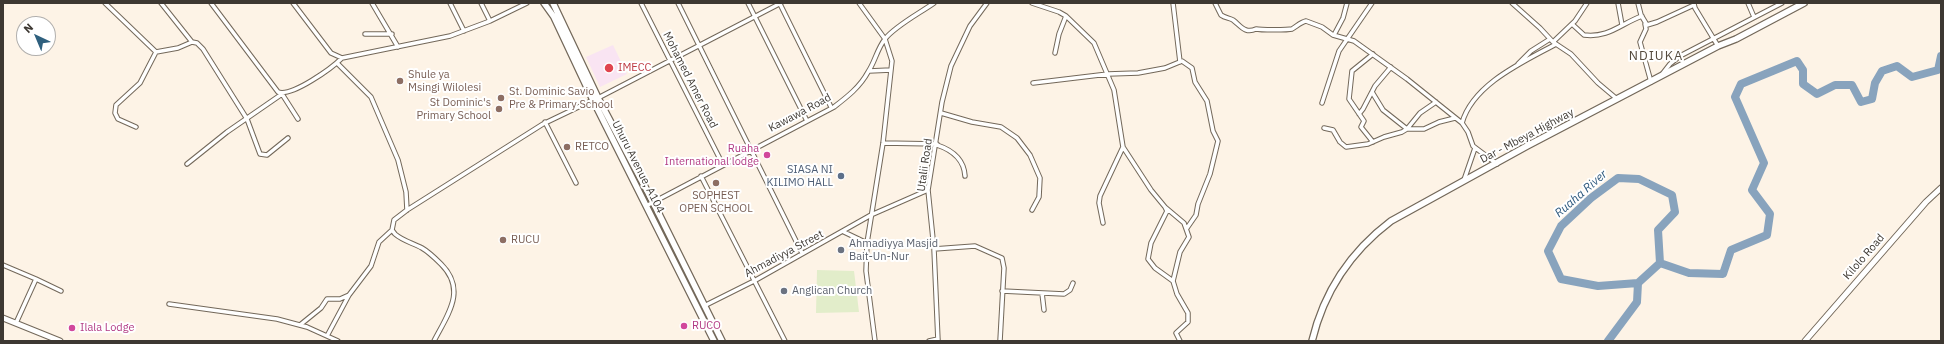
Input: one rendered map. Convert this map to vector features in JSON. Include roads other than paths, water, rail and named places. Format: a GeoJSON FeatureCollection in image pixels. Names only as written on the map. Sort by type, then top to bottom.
{"type":"FeatureCollection","features":[{"type":"Feature","properties":{"kind":"highway","name":"Uhuru Avenue, A104"},"geometry":{"type":"LineString","coordinates":[[544,3],[554,17],[714,341]]}},
{"type":"Feature","properties":{"kind":"highway","name":"Uhuru Avenue, A104"},"geometry":{"type":"LineString","coordinates":[[554,3],[595,99],[652,202],[703,306],[722,341]]}},
{"type":"Feature","properties":{"kind":"highway","name":"Dar - Mbeya Highway"},"geometry":{"type":"LineString","coordinates":[[1312,341],[1327,296],[1337,278],[1355,254],[1375,233],[1392,221],[1464,180],[1497,164],[1617,99],[1804,3]]}},
{"type":"Feature","properties":{"kind":"main road","name":"Kilolo Road"},"geometry":{"type":"LineString","coordinates":[[1805,341],[1926,202],[1941,188]]}},
{"type":"Feature","properties":{"kind":"main road"},"geometry":{"type":"LineString","coordinates":[[3,318],[60,341]]}},
{"type":"Feature","properties":{"kind":"street"},"geometry":{"type":"LineString","coordinates":[[105,3],[156,52]]}},
{"type":"Feature","properties":{"kind":"street"},"geometry":{"type":"LineString","coordinates":[[161,3],[192,42],[197,43],[203,49],[247,119],[258,150],[263,156],[288,138]]}},
{"type":"Feature","properties":{"kind":"street"},"geometry":{"type":"LineString","coordinates":[[211,3],[276,90],[282,94],[298,119]]}},
{"type":"Feature","properties":{"kind":"street"},"geometry":{"type":"LineString","coordinates":[[293,3],[331,54],[342,58],[450,36],[490,21],[527,3]]}},
{"type":"Feature","properties":{"kind":"street"},"geometry":{"type":"LineString","coordinates":[[372,3],[392,34],[398,47]]}},
{"type":"Feature","properties":{"kind":"street"},"geometry":{"type":"LineString","coordinates":[[450,3],[464,31]]}},
{"type":"Feature","properties":{"kind":"street"},"geometry":{"type":"LineString","coordinates":[[481,3],[490,21]]}},
{"type":"Feature","properties":{"kind":"street","name":"Mohamed Amer Road"},"geometry":{"type":"LineString","coordinates":[[641,3],[723,165]]}},
{"type":"Feature","properties":{"kind":"street"},"geometry":{"type":"LineString","coordinates":[[678,3],[802,253]]}},
{"type":"Feature","properties":{"kind":"street"},"geometry":{"type":"LineString","coordinates":[[748,3],[807,121]]}},
{"type":"Feature","properties":{"kind":"street"},"geometry":{"type":"LineString","coordinates":[[327,336],[349,295],[371,266],[379,242],[392,230],[394,220],[407,210],[545,122],[595,99],[781,3],[831,108]]}},
{"type":"Feature","properties":{"kind":"street"},"geometry":{"type":"LineString","coordinates":[[859,3],[885,39],[890,50],[892,70],[883,143],[867,243],[866,271],[876,341]]}},
{"type":"Feature","properties":{"kind":"street","name":"Kawawa Road"},"geometry":{"type":"LineString","coordinates":[[646,206],[831,108],[849,95],[869,71],[885,39],[934,3]]}},
{"type":"Feature","properties":{"kind":"street","name":"Utalii Road"},"geometry":{"type":"LineString","coordinates":[[938,340],[934,249],[928,190],[937,145],[946,81],[956,53],[970,26],[987,3]]}},
{"type":"Feature","properties":{"kind":"street"},"geometry":{"type":"LineString","coordinates":[[1032,3],[1059,12],[1066,16],[1094,43],[1108,74],[1116,99],[1123,147],[1150,190],[1165,207],[1179,218],[1187,228],[1189,239],[1180,252],[1173,281]]}},
{"type":"Feature","properties":{"kind":"street"},"geometry":{"type":"LineString","coordinates":[[1173,3],[1180,62]]}},
{"type":"Feature","properties":{"kind":"street"},"geometry":{"type":"LineString","coordinates":[[1215,3],[1221,15],[1233,20],[1246,30],[1252,31],[1256,29],[1260,31],[1278,28],[1286,30],[1306,21],[1322,27],[1334,35],[1347,38],[1391,67],[1462,123],[1475,148],[1497,164]]}},
{"type":"Feature","properties":{"kind":"street"},"geometry":{"type":"LineString","coordinates":[[1334,35],[1343,18],[1347,3]]}},
{"type":"Feature","properties":{"kind":"street"},"geometry":{"type":"LineString","coordinates":[[1322,103],[1339,51],[1372,3]]}},
{"type":"Feature","properties":{"kind":"street"},"geometry":{"type":"LineString","coordinates":[[1512,3],[1550,39],[1571,54],[1598,83],[1617,99]]}},
{"type":"Feature","properties":{"kind":"street"},"geometry":{"type":"LineString","coordinates":[[1517,64],[1555,43],[1572,24],[1587,3]]}},
{"type":"Feature","properties":{"kind":"street"},"geometry":{"type":"LineString","coordinates":[[1618,3],[1622,25]]}},
{"type":"Feature","properties":{"kind":"street"},"geometry":{"type":"LineString","coordinates":[[1638,3],[1646,29],[1640,42],[1651,82]]}},
{"type":"Feature","properties":{"kind":"street"},"geometry":{"type":"LineString","coordinates":[[1748,3],[1754,17]]}},
{"type":"Feature","properties":{"kind":"street"},"geometry":{"type":"LineString","coordinates":[[1660,77],[1676,59],[1776,4],[1782,3]]}},
{"type":"Feature","properties":{"kind":"street"},"geometry":{"type":"LineString","coordinates":[[1645,24],[1657,22],[1694,4],[1718,46]]}},
{"type":"Feature","properties":{"kind":"street"},"geometry":{"type":"LineString","coordinates":[[1055,53],[1059,34],[1066,16]]}},
{"type":"Feature","properties":{"kind":"street"},"geometry":{"type":"LineString","coordinates":[[1572,24],[1582,34],[1588,36],[1604,35],[1642,16]]}},
{"type":"Feature","properties":{"kind":"street"},"geometry":{"type":"LineString","coordinates":[[365,34],[373,36],[392,34]]}},
{"type":"Feature","properties":{"kind":"street"},"geometry":{"type":"LineString","coordinates":[[1462,123],[1479,94],[1531,51],[1550,39]]}},
{"type":"Feature","properties":{"kind":"street"},"geometry":{"type":"LineString","coordinates":[[156,52],[178,48],[192,42]]}},
{"type":"Feature","properties":{"kind":"street"},"geometry":{"type":"LineString","coordinates":[[136,127],[121,122],[116,117],[115,109],[120,101],[140,83],[156,52]]}},
{"type":"Feature","properties":{"kind":"street"},"geometry":{"type":"LineString","coordinates":[[1373,54],[1352,71],[1349,99],[1364,121],[1361,128],[1373,142]]}},
{"type":"Feature","properties":{"kind":"street"},"geometry":{"type":"LineString","coordinates":[[187,164],[282,94],[301,86],[337,63],[342,58]]}},
{"type":"Feature","properties":{"kind":"street"},"geometry":{"type":"LineString","coordinates":[[1034,83],[1108,74],[1138,73],[1165,68],[1180,62],[1186,62],[1192,68],[1195,82],[1207,101],[1213,131],[1218,141],[1210,174],[1198,204],[1196,214],[1187,228]]}},
{"type":"Feature","properties":{"kind":"street"},"geometry":{"type":"LineString","coordinates":[[337,63],[371,97],[398,160],[406,192],[407,210]]}},
{"type":"Feature","properties":{"kind":"street"},"geometry":{"type":"LineString","coordinates":[[1359,114],[1364,109],[1372,92],[1391,67]]}},
{"type":"Feature","properties":{"kind":"street"},"geometry":{"type":"LineString","coordinates":[[869,71],[892,70]]}},
{"type":"Feature","properties":{"kind":"street"},"geometry":{"type":"LineString","coordinates":[[1372,92],[1383,110],[1407,129]]}},
{"type":"Feature","properties":{"kind":"street"},"geometry":{"type":"LineString","coordinates":[[1407,129],[1420,113],[1436,102]]}},
{"type":"Feature","properties":{"kind":"street"},"geometry":{"type":"LineString","coordinates":[[941,113],[972,122],[1001,127],[1017,138],[1030,155],[1040,178],[1039,197],[1032,210]]}},
{"type":"Feature","properties":{"kind":"street"},"geometry":{"type":"LineString","coordinates":[[1324,128],[1333,130],[1340,142],[1346,147],[1362,146],[1384,136],[1407,129],[1424,129],[1439,122],[1455,118]]}},
{"type":"Feature","properties":{"kind":"street"},"geometry":{"type":"LineString","coordinates":[[545,122],[576,183]]}},
{"type":"Feature","properties":{"kind":"street"},"geometry":{"type":"LineString","coordinates":[[883,143],[937,145],[949,149],[964,165],[966,176]]}},
{"type":"Feature","properties":{"kind":"street"},"geometry":{"type":"LineString","coordinates":[[1103,223],[1099,203],[1100,196],[1123,147]]}},
{"type":"Feature","properties":{"kind":"street"},"geometry":{"type":"LineString","coordinates":[[1464,180],[1475,148]]}},
{"type":"Feature","properties":{"kind":"street"},"geometry":{"type":"LineString","coordinates":[[701,176],[785,341]]}},
{"type":"Feature","properties":{"kind":"street","name":"Ahmadiyya Street"},"geometry":{"type":"LineString","coordinates":[[703,306],[754,281],[802,253],[844,232],[871,215],[928,190]]}},
{"type":"Feature","properties":{"kind":"street"},"geometry":{"type":"LineString","coordinates":[[1165,207],[1167,211],[1166,216],[1151,243],[1148,259],[1155,268],[1173,281],[1189,316],[1188,322],[1176,333],[1180,341]]}},
{"type":"Feature","properties":{"kind":"street"},"geometry":{"type":"LineString","coordinates":[[392,230],[399,238],[425,250],[437,260],[450,276],[455,293],[454,300],[434,341]]}},
{"type":"Feature","properties":{"kind":"street"},"geometry":{"type":"LineString","coordinates":[[844,232],[867,243]]}},
{"type":"Feature","properties":{"kind":"street"},"geometry":{"type":"LineString","coordinates":[[934,249],[975,246],[1000,256],[1004,268],[1000,341]]}},
{"type":"Feature","properties":{"kind":"street"},"geometry":{"type":"LineString","coordinates":[[3,265],[61,290]]}},
{"type":"Feature","properties":{"kind":"street"},"geometry":{"type":"LineString","coordinates":[[16,323],[36,279]]}},
{"type":"Feature","properties":{"kind":"street"},"geometry":{"type":"LineString","coordinates":[[1002,291],[1066,293],[1070,290],[1073,283]]}},
{"type":"Feature","properties":{"kind":"street"},"geometry":{"type":"LineString","coordinates":[[1042,293],[1044,310]]}},
{"type":"Feature","properties":{"kind":"street"},"geometry":{"type":"LineString","coordinates":[[300,325],[321,308],[327,299],[340,299],[349,295]]}},
{"type":"Feature","properties":{"kind":"street"},"geometry":{"type":"LineString","coordinates":[[169,304],[198,307],[223,313],[258,316],[300,325],[338,341]]}},
{"type":"Feature","properties":{"kind":"street"},"geometry":{"type":"LineString","coordinates":[[929,341],[938,340]]}},
{"type":"Feature","properties":{"kind":"waterway","name":"Ruaha River"},"geometry":{"type":"LineString","coordinates":[[1608,341],[1637,302],[1638,283],[1660,263],[1689,273],[1723,274],[1731,250],[1767,235],[1770,214],[1752,190],[1764,163],[1735,97],[1741,84],[1797,61],[1803,70],[1803,84],[1817,94],[1835,85],[1852,85],[1861,102],[1872,99],[1875,83],[1882,71],[1897,66],[1912,77],[1938,70],[1941,56]]}},
{"type":"Feature","properties":{"kind":"waterway","name":"Ruaha River"},"geometry":{"type":"LineString","coordinates":[[1638,283],[1598,286],[1561,279],[1548,251],[1561,226],[1591,198],[1618,178],[1639,179],[1672,195],[1675,212],[1658,230],[1660,263]]}},
{"type":"Feature","properties":{"kind":"place","name":"IMECC"},"geometry":{"type":"Point","coordinates":[609,68]}},
{"type":"Feature","properties":{"kind":"place","name":"Shule ya Msingi Wilolesi"},"geometry":{"type":"Point","coordinates":[400,81]}},
{"type":"Feature","properties":{"kind":"place","name":"St. Dominic Savio Pre & Primary School"},"geometry":{"type":"Point","coordinates":[501,98]}},
{"type":"Feature","properties":{"kind":"place","name":"St Dominic's Primary School"},"geometry":{"type":"Point","coordinates":[499,109]}},
{"type":"Feature","properties":{"kind":"place","name":"RETCO"},"geometry":{"type":"Point","coordinates":[567,147]}},
{"type":"Feature","properties":{"kind":"place","name":"Ruaha International lodge"},"geometry":{"type":"Point","coordinates":[767,155]}},
{"type":"Feature","properties":{"kind":"place","name":"SIASA NI KILIMO HALL"},"geometry":{"type":"Point","coordinates":[841,176]}},
{"type":"Feature","properties":{"kind":"place","name":"SOPHEST OPEN SCHOOL"},"geometry":{"type":"Point","coordinates":[716,183]}},
{"type":"Feature","properties":{"kind":"place","name":"RUCU"},"geometry":{"type":"Point","coordinates":[503,240]}},
{"type":"Feature","properties":{"kind":"place","name":"Ahmadiyya Masjid Bait-Un-Nur"},"geometry":{"type":"Point","coordinates":[841,250]}},
{"type":"Feature","properties":{"kind":"place","name":"Anglican Church"},"geometry":{"type":"Point","coordinates":[784,291]}},
{"type":"Feature","properties":{"kind":"place","name":"RUCO"},"geometry":{"type":"Point","coordinates":[684,326]}},
{"type":"Feature","properties":{"kind":"place","name":"Ilala Lodge"},"geometry":{"type":"Point","coordinates":[72,328]}},
{"type":"Feature","properties":{"kind":"district","name":"NDIUKA"},"geometry":{"type":"Point","coordinates":[1656,56]}}]}
